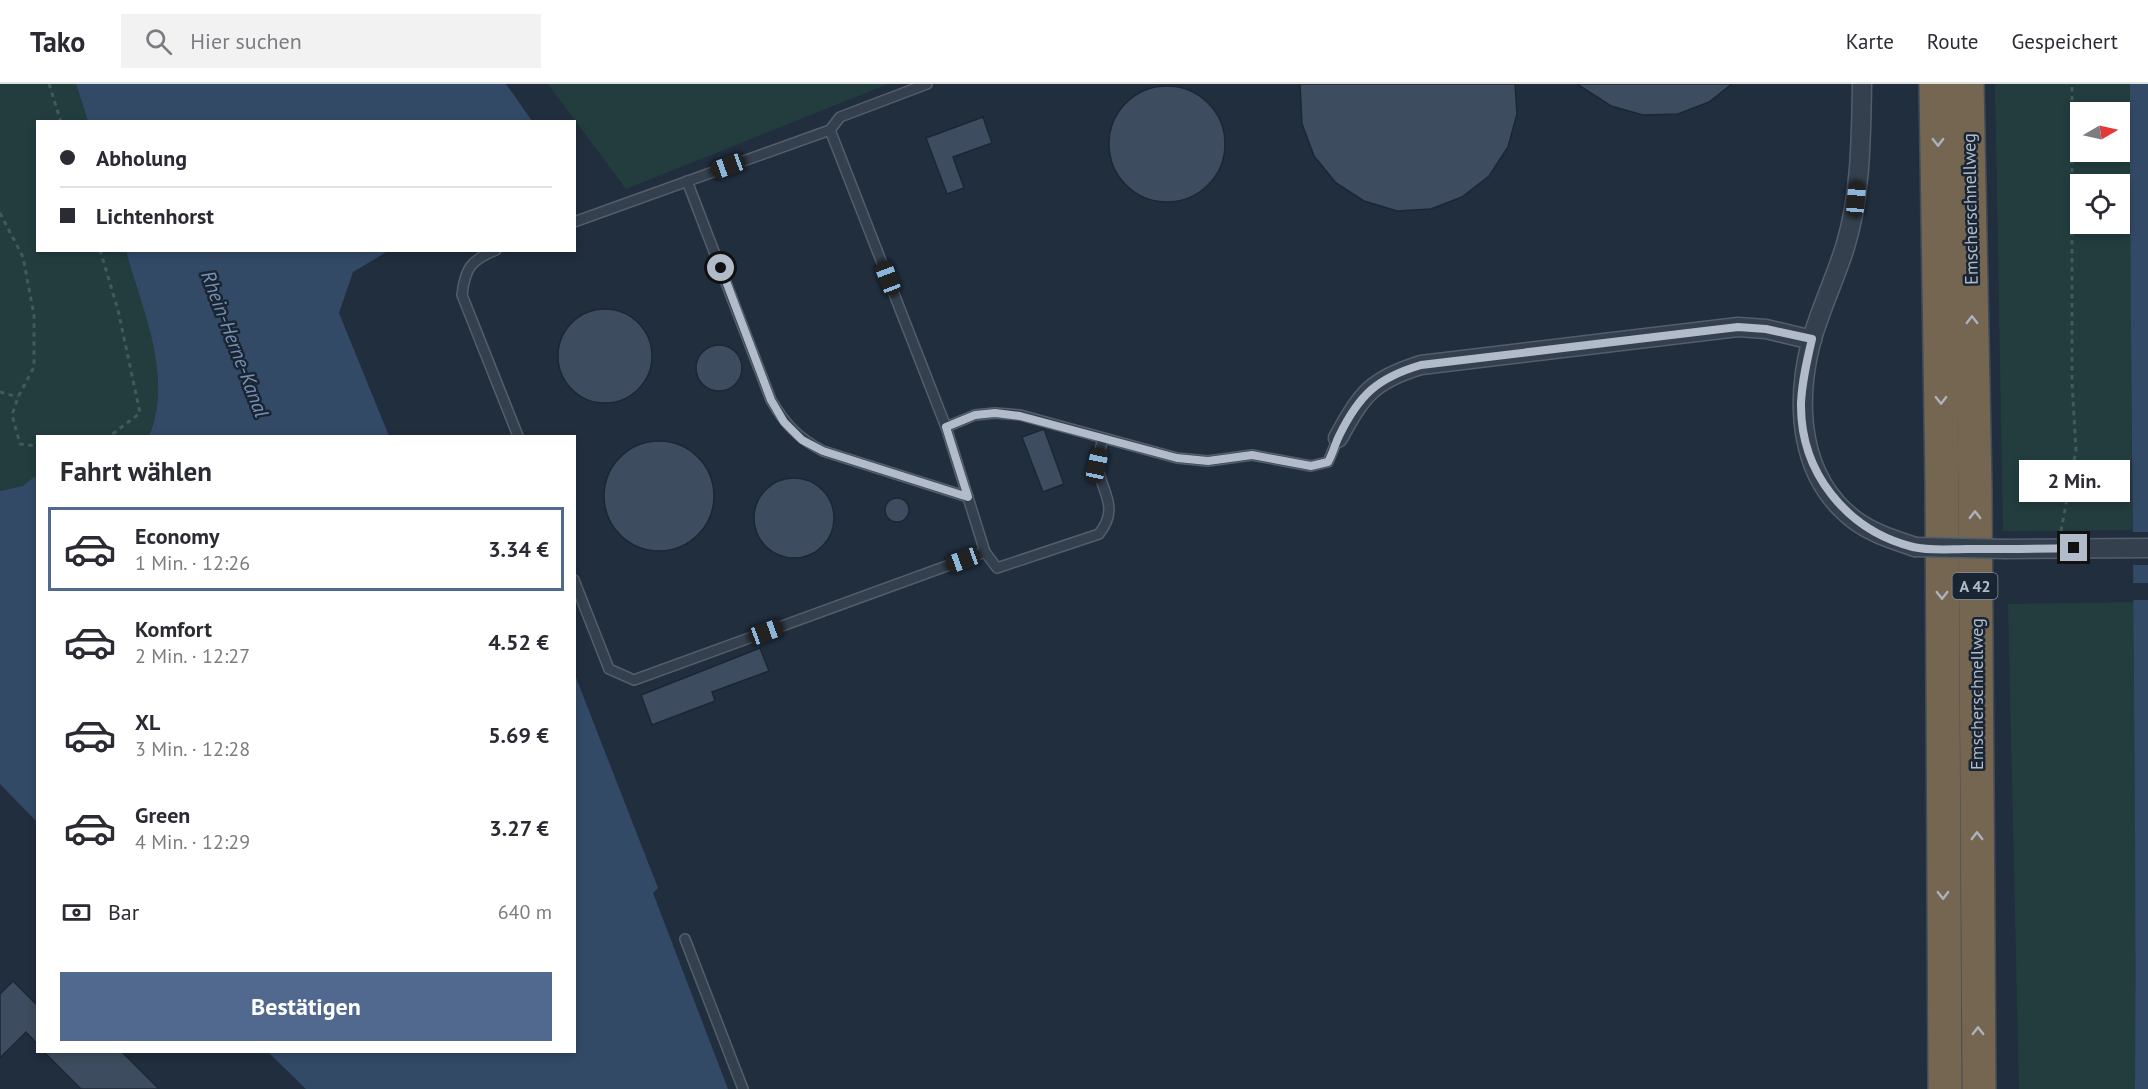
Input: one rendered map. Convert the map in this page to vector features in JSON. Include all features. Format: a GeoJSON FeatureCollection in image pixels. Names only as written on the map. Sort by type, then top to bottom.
{"type":"FeatureCollection","features":[{"type":"Feature","properties":{"kind":"highway","name":"Emscherschnellweg"},"geometry":{"type":"LineString","coordinates":[[1936,84],[1942,462],[1944,1089]]}},
{"type":"Feature","properties":{"kind":"highway","name":"Emscherschnellweg"},"geometry":{"type":"LineString","coordinates":[[1967,84],[1975,500],[1979,1089]]}},
{"type":"Feature","properties":{"kind":"street"},"geometry":{"type":"LineString","coordinates":[[1862,84],[1856,199],[1845,247],[1812,339],[1804,370],[1801,404],[1804,436],[1818,474],[1835,501],[1856,521],[1884,536],[1915,547],[2148,548]]}},
{"type":"Feature","properties":{"kind":"street"},"geometry":{"type":"LineString","coordinates":[[1338,438],[1357,402],[1370,389],[1385,378],[1421,365],[1738,327],[1766,329],[1812,339]]}},
{"type":"Feature","properties":{"kind":"lane"},"geometry":{"type":"LineString","coordinates":[[576,221],[830,129],[840,117],[927,84]]}},
{"type":"Feature","properties":{"kind":"lane"},"geometry":{"type":"LineString","coordinates":[[830,129],[946,427],[986,552],[998,568],[1099,534],[1108,522],[1109,502],[1097,465],[1103,438]]}},
{"type":"Feature","properties":{"kind":"lane"},"geometry":{"type":"LineString","coordinates":[[687,180],[771,400],[784,422],[802,440],[823,451],[968,497]]}},
{"type":"Feature","properties":{"kind":"lane"},"geometry":{"type":"LineString","coordinates":[[491,252],[481,256],[464,273],[462,295],[518,435]]}},
{"type":"Feature","properties":{"kind":"lane"},"geometry":{"type":"LineString","coordinates":[[946,427],[975,415],[995,413],[1020,416],[1177,458],[1208,461],[1252,455],[1311,466],[1328,462],[1338,438]]}},
{"type":"Feature","properties":{"kind":"lane"},"geometry":{"type":"LineString","coordinates":[[576,585],[609,669],[634,680],[986,552]]}},
{"type":"Feature","properties":{"kind":"lane"},"geometry":{"type":"LineString","coordinates":[[685,939],[743,1089]]}},
{"type":"Feature","properties":{"kind":"path"},"geometry":{"type":"LineString","coordinates":[[49,84],[60,120]]}},
{"type":"Feature","properties":{"kind":"path"},"geometry":{"type":"LineString","coordinates":[[2057,549],[2076,450],[2072,382],[2072,84]]}},
{"type":"Feature","properties":{"kind":"path"},"geometry":{"type":"LineString","coordinates":[[0,213],[23,257],[34,315],[34,367],[18,397],[12,416],[20,444],[36,446]]}},
{"type":"Feature","properties":{"kind":"path"},"geometry":{"type":"LineString","coordinates":[[101,252],[118,310],[140,413],[111,435]]}},
{"type":"Feature","properties":{"kind":"path"},"geometry":{"type":"LineString","coordinates":[[0,392],[18,397]]}},
{"type":"Feature","properties":{"kind":"green space"},"geometry":{"type":"Polygon","coordinates":[[[0,84],[76,84],[88,120],[36,120],[36,252],[126,252],[153,343],[158,390],[156,413],[149,435],[36,435],[36,479],[23,486],[0,491],[0,84]]]}},
{"type":"Feature","properties":{"kind":"green space"},"geometry":{"type":"Polygon","coordinates":[[[548,84],[888,84],[626,189],[548,84]]]}},
{"type":"Feature","properties":{"kind":"green space"},"geometry":{"type":"Polygon","coordinates":[[[1995,84],[2130,84],[2132,530],[2003,531],[1995,84]]]}},
{"type":"Feature","properties":{"kind":"green space"},"geometry":{"type":"Polygon","coordinates":[[[2134,602],[2135,1089],[2019,1089],[2008,604],[2134,602]]]}},
{"type":"Feature","properties":{"kind":"water"},"geometry":{"type":"Polygon","coordinates":[[[76,84],[506,84],[531,120],[88,120],[76,84]]]}},
{"type":"Feature","properties":{"kind":"water"},"geometry":{"type":"Polygon","coordinates":[[[2130,84],[2148,84],[2148,1089],[2135,1089],[2130,84]]]}},
{"type":"Feature","properties":{"kind":"water","name":"Rhein-Herne-Kanal"},"geometry":{"type":"Polygon","coordinates":[[[126,252],[386,252],[353,272],[339,313],[389,435],[149,435],[156,413],[158,390],[157,367],[147,320],[126,252]]]}},
{"type":"Feature","properties":{"kind":"water"},"geometry":{"type":"Polygon","coordinates":[[[36,478],[36,821],[0,784],[0,491],[23,486],[36,478]]]}},
{"type":"Feature","properties":{"kind":"water"},"geometry":{"type":"Polygon","coordinates":[[[576,678],[658,888],[653,893],[728,1089],[306,1089],[269,1053],[576,1053],[576,678]]]}},
{"type":"Feature","properties":{"kind":"pier"},"geometry":{"type":"Polygon","coordinates":[[[2129,532],[2148,532],[2148,565],[2130,565],[2129,532]]]}},
{"type":"Feature","properties":{"kind":"pier"},"geometry":{"type":"Polygon","coordinates":[[[2130,583],[2148,583],[2148,600],[2130,600],[2130,583]]]}},
{"type":"Feature","properties":{"kind":"building"},"geometry":{"type":"Polygon","coordinates":[[[1300,84],[1515,84],[1517,114],[1508,147],[1489,176],[1462,197],[1431,209],[1397,211],[1364,201],[1336,183],[1314,156],[1302,124],[1300,84]]]}},
{"type":"Feature","properties":{"kind":"building"},"geometry":{"type":"Polygon","coordinates":[[[1577,84],[1732,84],[1709,102],[1678,114],[1643,115],[1611,106],[1577,84]]]}},
{"type":"Feature","properties":{"kind":"building"},"geometry":{"type":"Polygon","coordinates":[[[1167,86],[1189,90],[1208,103],[1221,122],[1225,144],[1221,166],[1208,185],[1189,198],[1167,202],[1145,198],[1126,185],[1113,166],[1109,144],[1113,122],[1126,103],[1145,90],[1167,86]]]}},
{"type":"Feature","properties":{"kind":"building"},"geometry":{"type":"Polygon","coordinates":[[[983,117],[992,143],[953,157],[964,188],[947,194],[926,138],[983,117]]]}},
{"type":"Feature","properties":{"kind":"building"},"geometry":{"type":"Polygon","coordinates":[[[605,309],[623,313],[638,323],[648,338],[652,356],[648,374],[638,389],[623,399],[605,403],[587,399],[572,389],[562,374],[558,356],[562,338],[572,323],[587,313],[605,309]]]}},
{"type":"Feature","properties":{"kind":"building"},"geometry":{"type":"Polygon","coordinates":[[[719,345],[735,352],[742,368],[735,384],[719,391],[703,384],[696,368],[703,352],[719,345]]]}},
{"type":"Feature","properties":{"kind":"building"},"geometry":{"type":"Polygon","coordinates":[[[1044,429],[1064,484],[1043,492],[1022,437],[1044,429]]]}},
{"type":"Feature","properties":{"kind":"building"},"geometry":{"type":"Polygon","coordinates":[[[659,441],[680,445],[698,457],[710,475],[714,496],[710,517],[698,535],[680,547],[659,551],[638,547],[620,535],[608,517],[604,496],[608,475],[620,457],[638,445],[659,441]]]}},
{"type":"Feature","properties":{"kind":"building"},"geometry":{"type":"Polygon","coordinates":[[[794,478],[809,481],[822,490],[831,503],[834,518],[831,533],[822,546],[809,555],[794,558],[779,555],[766,546],[757,533],[754,518],[757,503],[766,490],[779,481],[794,478]]]}},
{"type":"Feature","properties":{"kind":"building"},"geometry":{"type":"Polygon","coordinates":[[[892,498],[902,498],[909,505],[909,515],[902,522],[892,522],[885,515],[885,505],[892,498]]]}},
{"type":"Feature","properties":{"kind":"building"},"geometry":{"type":"Polygon","coordinates":[[[760,648],[769,671],[712,692],[715,701],[652,725],[641,695],[760,648]]]}},
{"type":"Feature","properties":{"kind":"building"},"geometry":{"type":"Polygon","coordinates":[[[13,981],[36,1004],[36,1043],[26,1032],[0,1058],[0,994],[13,981]]]}},
{"type":"Feature","properties":{"kind":"building"},"geometry":{"type":"Polygon","coordinates":[[[45,1053],[123,1053],[159,1089],[81,1089],[45,1053]]]}},
{"type":"Feature","properties":{"kind":"route"},"geometry":{"type":"LineString","coordinates":[[721,268],[771,400],[784,422],[802,440],[823,451],[968,497],[946,427],[975,415],[995,413],[1020,416],[1177,458],[1208,461],[1252,455],[1311,466],[1328,462],[1357,402],[1385,378],[1401,371],[1421,365],[1738,327],[1766,329],[1812,339],[1804,370],[1801,404],[1804,436],[1810,459],[1822,482],[1835,501],[1856,521],[1884,536],[1915,547],[1945,549],[2074,548]]}}]}
